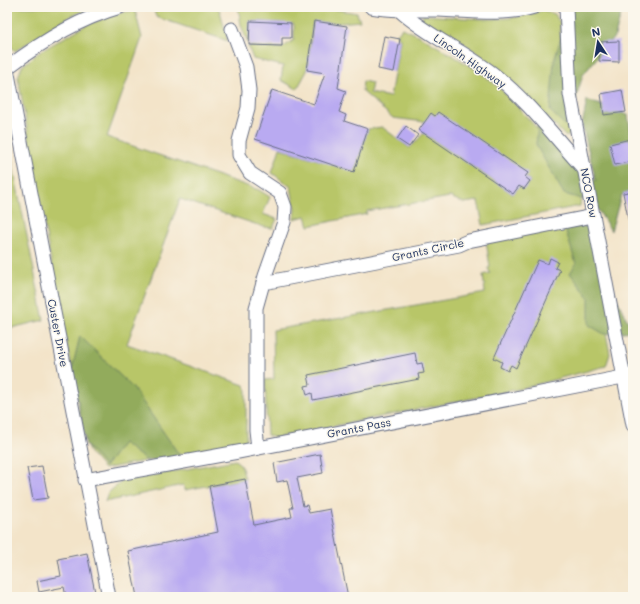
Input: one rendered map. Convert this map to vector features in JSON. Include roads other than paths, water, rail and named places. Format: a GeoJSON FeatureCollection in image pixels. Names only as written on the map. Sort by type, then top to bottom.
{"type":"FeatureCollection","features":[{"type":"Feature","properties":{"kind":"street"},"geometry":{"type":"LineString","coordinates":[[7,69],[57,34],[92,17],[120,7]]}},
{"type":"Feature","properties":{"kind":"street"},"geometry":{"type":"LineString","coordinates":[[371,7],[400,11],[516,11],[534,7]]}},
{"type":"Feature","properties":{"kind":"street","name":"NCO Row"},"geometry":{"type":"LineString","coordinates":[[566,7],[570,94],[593,216],[628,376],[633,425]]}},
{"type":"Feature","properties":{"kind":"street","name":"Lincoln Highway"},"geometry":{"type":"LineString","coordinates":[[400,11],[415,24],[441,38],[496,76],[533,110],[561,145],[584,169]]}},
{"type":"Feature","properties":{"kind":"street"},"geometry":{"type":"LineString","coordinates":[[232,29],[246,68],[249,90],[248,108],[238,141],[239,155],[250,172],[280,193],[285,207],[284,222],[263,282],[256,308],[256,430],[258,448]]}},
{"type":"Feature","properties":{"kind":"street","name":"Custer Drive"},"geometry":{"type":"LineString","coordinates":[[7,69],[10,100],[109,597]]}},
{"type":"Feature","properties":{"kind":"street","name":"Grants Circle"},"geometry":{"type":"LineString","coordinates":[[263,282],[459,245],[468,241],[593,216]]}},
{"type":"Feature","properties":{"kind":"street","name":"Grants Pass"},"geometry":{"type":"LineString","coordinates":[[85,480],[628,376]]}}]}
